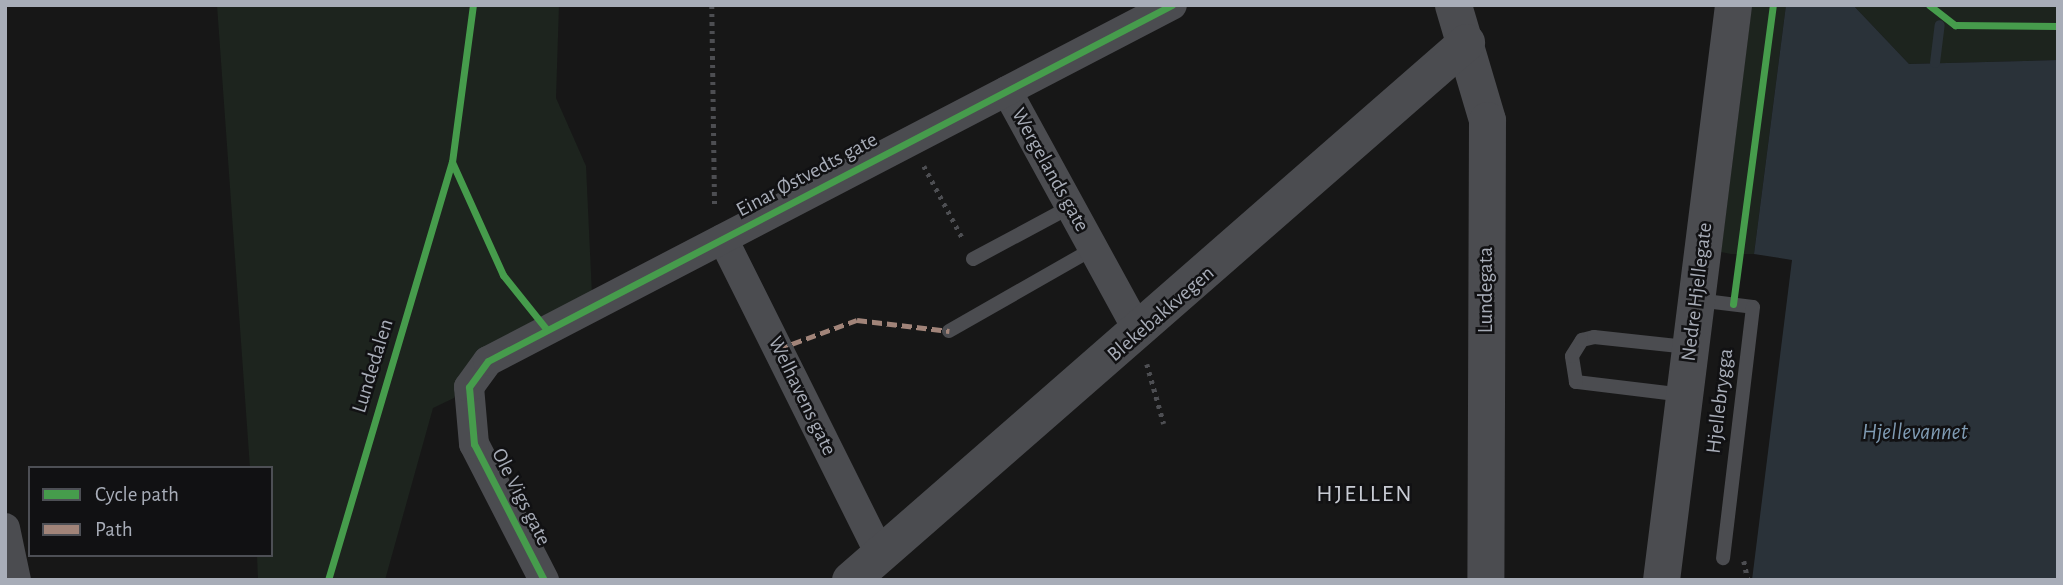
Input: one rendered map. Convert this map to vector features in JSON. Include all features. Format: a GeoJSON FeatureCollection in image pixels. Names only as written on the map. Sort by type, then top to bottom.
{"type":"FeatureCollection","features":[{"type":"Feature","properties":{"kind":"street","name":"Einar Østvedts gate"},"geometry":{"type":"LineString","coordinates":[[469,387],[488,361],[1171,5]]}},
{"type":"Feature","properties":{"kind":"street","name":"Lundegata"},"geometry":{"type":"LineString","coordinates":[[1453,5],[1466,41],[1487,120],[1480,577]]}},
{"type":"Feature","properties":{"kind":"street","name":"Nedre Hjellegate"},"geometry":{"type":"LineString","coordinates":[[1661,580],[1733,5]]}},
{"type":"Feature","properties":{"kind":"street","name":"Blekebakkvegen"},"geometry":{"type":"LineString","coordinates":[[850,580],[1139,332],[1466,41]]}},
{"type":"Feature","properties":{"kind":"street","name":"Wergelands gate"},"geometry":{"type":"LineString","coordinates":[[1007,91],[1139,332]]}},
{"type":"Feature","properties":{"kind":"street","name":"Welhavens gate"},"geometry":{"type":"LineString","coordinates":[[723,239],[880,554]]}},
{"type":"Feature","properties":{"kind":"street","name":"Ole Vigs gate"},"geometry":{"type":"LineString","coordinates":[[469,387],[474,444],[544,580]]}},
{"type":"Feature","properties":{"kind":"street"},"geometry":{"type":"LineString","coordinates":[[5,528],[16,580]]}},
{"type":"Feature","properties":{"kind":"lane"},"geometry":{"type":"LineString","coordinates":[[973,259],[1070,207]]}},
{"type":"Feature","properties":{"kind":"lane","name":"Wergelands gate"},"geometry":{"type":"LineString","coordinates":[[949,331],[1093,249]]}},
{"type":"Feature","properties":{"kind":"lane","name":"Hjellebrygga"},"geometry":{"type":"LineString","coordinates":[[1696,300],[1753,307],[1723,558]]}},
{"type":"Feature","properties":{"kind":"lane"},"geometry":{"type":"LineString","coordinates":[[1684,395],[1576,382],[1572,356],[1582,340],[1594,337],[1690,348]]}},
{"type":"Feature","properties":{"kind":"path"},"geometry":{"type":"LineString","coordinates":[[712,5],[715,224],[723,239]]}},
{"type":"Feature","properties":{"kind":"path"},"geometry":{"type":"LineString","coordinates":[[911,141],[973,259]]}},
{"type":"Feature","properties":{"kind":"path"},"geometry":{"type":"LineString","coordinates":[[1139,332],[1164,424]]}},
{"type":"Feature","properties":{"kind":"shaded area"},"geometry":{"type":"Polygon","coordinates":[[[217,5],[559,5],[556,98],[586,166],[592,295],[470,362],[454,398],[433,408],[385,580],[258,580],[257,557],[273,557],[273,466],[250,466],[217,5]]]}},
{"type":"Feature","properties":{"kind":"shaded area"},"geometry":{"type":"Polygon","coordinates":[[[1752,5],[1786,5],[1754,254],[1731,254],[1721,252],[1752,5]]]}},
{"type":"Feature","properties":{"kind":"shaded area"},"geometry":{"type":"Polygon","coordinates":[[[1853,5],[2058,5],[2058,60],[1909,64],[1853,5]]]}},
{"type":"Feature","properties":{"kind":"water","name":"Hjellevannet"},"geometry":{"type":"Polygon","coordinates":[[[1786,5],[1853,5],[1909,64],[2058,60],[2058,580],[1752,580],[1792,260],[1754,254],[1786,5]]]}},
{"type":"Feature","properties":{"kind":"waterway"},"geometry":{"type":"LineString","coordinates":[[1935,63],[1940,25]]}},
{"type":"Feature","properties":{"kind":"marked path"},"geometry":{"type":"LineString","coordinates":[[778,349],[857,320],[949,331]]}},
{"type":"Feature","properties":{"kind":"cycle path","name":"Lundedalen"},"geometry":{"type":"LineString","coordinates":[[328,580],[452,162],[473,5]]}},
{"type":"Feature","properties":{"kind":"cycle path"},"geometry":{"type":"LineString","coordinates":[[544,580],[474,444],[469,387],[488,361],[1172,5]]}},
{"type":"Feature","properties":{"kind":"cycle path"},"geometry":{"type":"LineString","coordinates":[[1733,304],[1773,5]]}},
{"type":"Feature","properties":{"kind":"cycle path"},"geometry":{"type":"LineString","coordinates":[[1929,5],[1955,25],[2058,26]]}},
{"type":"Feature","properties":{"kind":"cycle path"},"geometry":{"type":"LineString","coordinates":[[452,162],[503,275],[547,330]]}},
{"type":"Feature","properties":{"kind":"district","name":"HJELLEN"},"geometry":{"type":"Point","coordinates":[1365,495]}}]}
